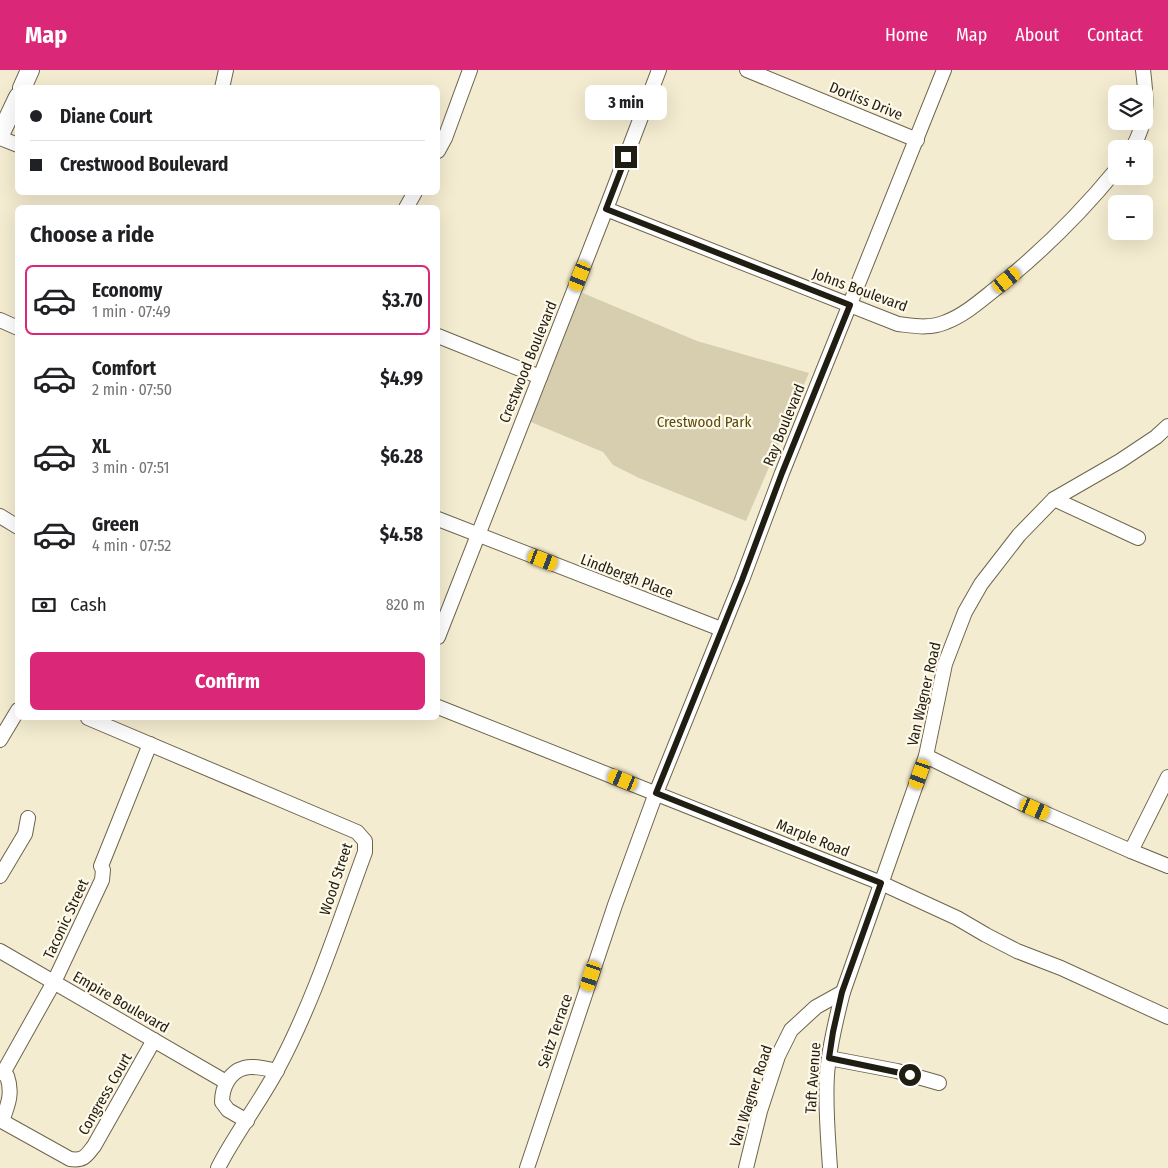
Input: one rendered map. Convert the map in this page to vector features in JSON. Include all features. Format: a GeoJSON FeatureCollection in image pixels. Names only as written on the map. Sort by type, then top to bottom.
{"type":"FeatureCollection","features":[{"type":"Feature","properties":{"kind":"main road"},"geometry":{"type":"LineString","coordinates":[[23,85],[30,70]]}},
{"type":"Feature","properties":{"kind":"main road"},"geometry":{"type":"LineString","coordinates":[[0,136],[15,104]]}},
{"type":"Feature","properties":{"kind":"street"},"geometry":{"type":"LineString","coordinates":[[223,85],[226,70]]}},
{"type":"Feature","properties":{"kind":"street"},"geometry":{"type":"LineString","coordinates":[[440,147],[470,70]]}},
{"type":"Feature","properties":{"kind":"street","name":"Crestwood Boulevard"},"geometry":{"type":"LineString","coordinates":[[440,632],[659,70]]}},
{"type":"Feature","properties":{"kind":"street","name":"Dorliss Drive"},"geometry":{"type":"LineString","coordinates":[[747,70],[917,140]]}},
{"type":"Feature","properties":{"kind":"street","name":"Ray Boulevard"},"geometry":{"type":"LineString","coordinates":[[656,793],[944,70]]}},
{"type":"Feature","properties":{"kind":"street"},"geometry":{"type":"LineString","coordinates":[[1137,140],[1146,113],[1143,70]]}},
{"type":"Feature","properties":{"kind":"street"},"geometry":{"type":"LineString","coordinates":[[0,136],[15,144]]}},
{"type":"Feature","properties":{"kind":"street","name":"Johns Boulevard"},"geometry":{"type":"LineString","coordinates":[[606,209],[898,324],[920,327],[947,322],[970,310],[1019,270],[1092,199],[1108,180]]}},
{"type":"Feature","properties":{"kind":"street"},"geometry":{"type":"LineString","coordinates":[[0,320],[15,327]]}},
{"type":"Feature","properties":{"kind":"street"},"geometry":{"type":"LineString","coordinates":[[440,337],[540,377]]}},
{"type":"Feature","properties":{"kind":"street","name":"Van Wagner Road"},"geometry":{"type":"LineString","coordinates":[[746,1168],[760,1112],[778,1056],[791,1030],[816,1007],[842,992],[926,756],[945,664],[964,612],[981,584],[1019,535],[1054,500],[1120,461],[1156,437],[1168,426]]}},
{"type":"Feature","properties":{"kind":"street"},"geometry":{"type":"LineString","coordinates":[[1054,500],[1138,538]]}},
{"type":"Feature","properties":{"kind":"street"},"geometry":{"type":"LineString","coordinates":[[0,516],[15,525]]}},
{"type":"Feature","properties":{"kind":"street","name":"Lindbergh Place"},"geometry":{"type":"LineString","coordinates":[[440,521],[721,630]]}},
{"type":"Feature","properties":{"kind":"street","name":"Marple Road"},"geometry":{"type":"LineString","coordinates":[[440,708],[881,883],[957,918],[1017,951],[1061,968],[1168,1017]]}},
{"type":"Feature","properties":{"kind":"street"},"geometry":{"type":"LineString","coordinates":[[0,740],[15,715]]}},
{"type":"Feature","properties":{"kind":"street","name":"Wood Street"},"geometry":{"type":"LineString","coordinates":[[93,720],[357,832],[365,841],[365,852],[307,1007],[277,1071],[247,1121],[228,1148],[218,1168]]}},
{"type":"Feature","properties":{"kind":"street","name":"Taconic Street"},"geometry":{"type":"LineString","coordinates":[[1,1121],[8,1107],[11,1087],[7,1076],[1,1072],[54,982],[102,880],[103,870],[101,866],[150,744]]}},
{"type":"Feature","properties":{"kind":"street"},"geometry":{"type":"LineString","coordinates":[[926,756],[1019,802],[1168,866]]}},
{"type":"Feature","properties":{"kind":"street"},"geometry":{"type":"LineString","coordinates":[[1131,851],[1168,777]]}},
{"type":"Feature","properties":{"kind":"street","name":"Seitz Terrace"},"geometry":{"type":"LineString","coordinates":[[527,1168],[614,905],[656,793]]}},
{"type":"Feature","properties":{"kind":"street"},"geometry":{"type":"LineString","coordinates":[[0,876],[25,834],[28,818]]}},
{"type":"Feature","properties":{"kind":"street","name":"Empire Boulevard"},"geometry":{"type":"LineString","coordinates":[[0,951],[226,1082]]}},
{"type":"Feature","properties":{"kind":"street","name":"Taft Avenue"},"geometry":{"type":"LineString","coordinates":[[830,1168],[826,1118],[827,1075],[833,1032],[842,992]]}},
{"type":"Feature","properties":{"kind":"street","name":"Congress Court"},"geometry":{"type":"LineString","coordinates":[[1,1121],[70,1158],[78,1160],[84,1157],[94,1146],[154,1040]]}},
{"type":"Feature","properties":{"kind":"street"},"geometry":{"type":"LineString","coordinates":[[829,1058],[939,1082]]}},
{"type":"Feature","properties":{"kind":"street"},"geometry":{"type":"LineString","coordinates":[[247,1121],[228,1110],[222,1102],[222,1092],[226,1082],[235,1072],[245,1067],[277,1071]]}},
{"type":"Feature","properties":{"kind":"green space","name":"Crestwood Park"},"geometry":{"type":"Polygon","coordinates":[[[578,291],[697,341],[809,373],[746,521],[639,478],[613,465],[603,452],[526,420],[578,291]]]}},
{"type":"Feature","properties":{"kind":"route"},"geometry":{"type":"LineString","coordinates":[[626,157],[606,209],[850,305],[656,793],[881,883],[842,992],[829,1058],[910,1075]]}}]}
